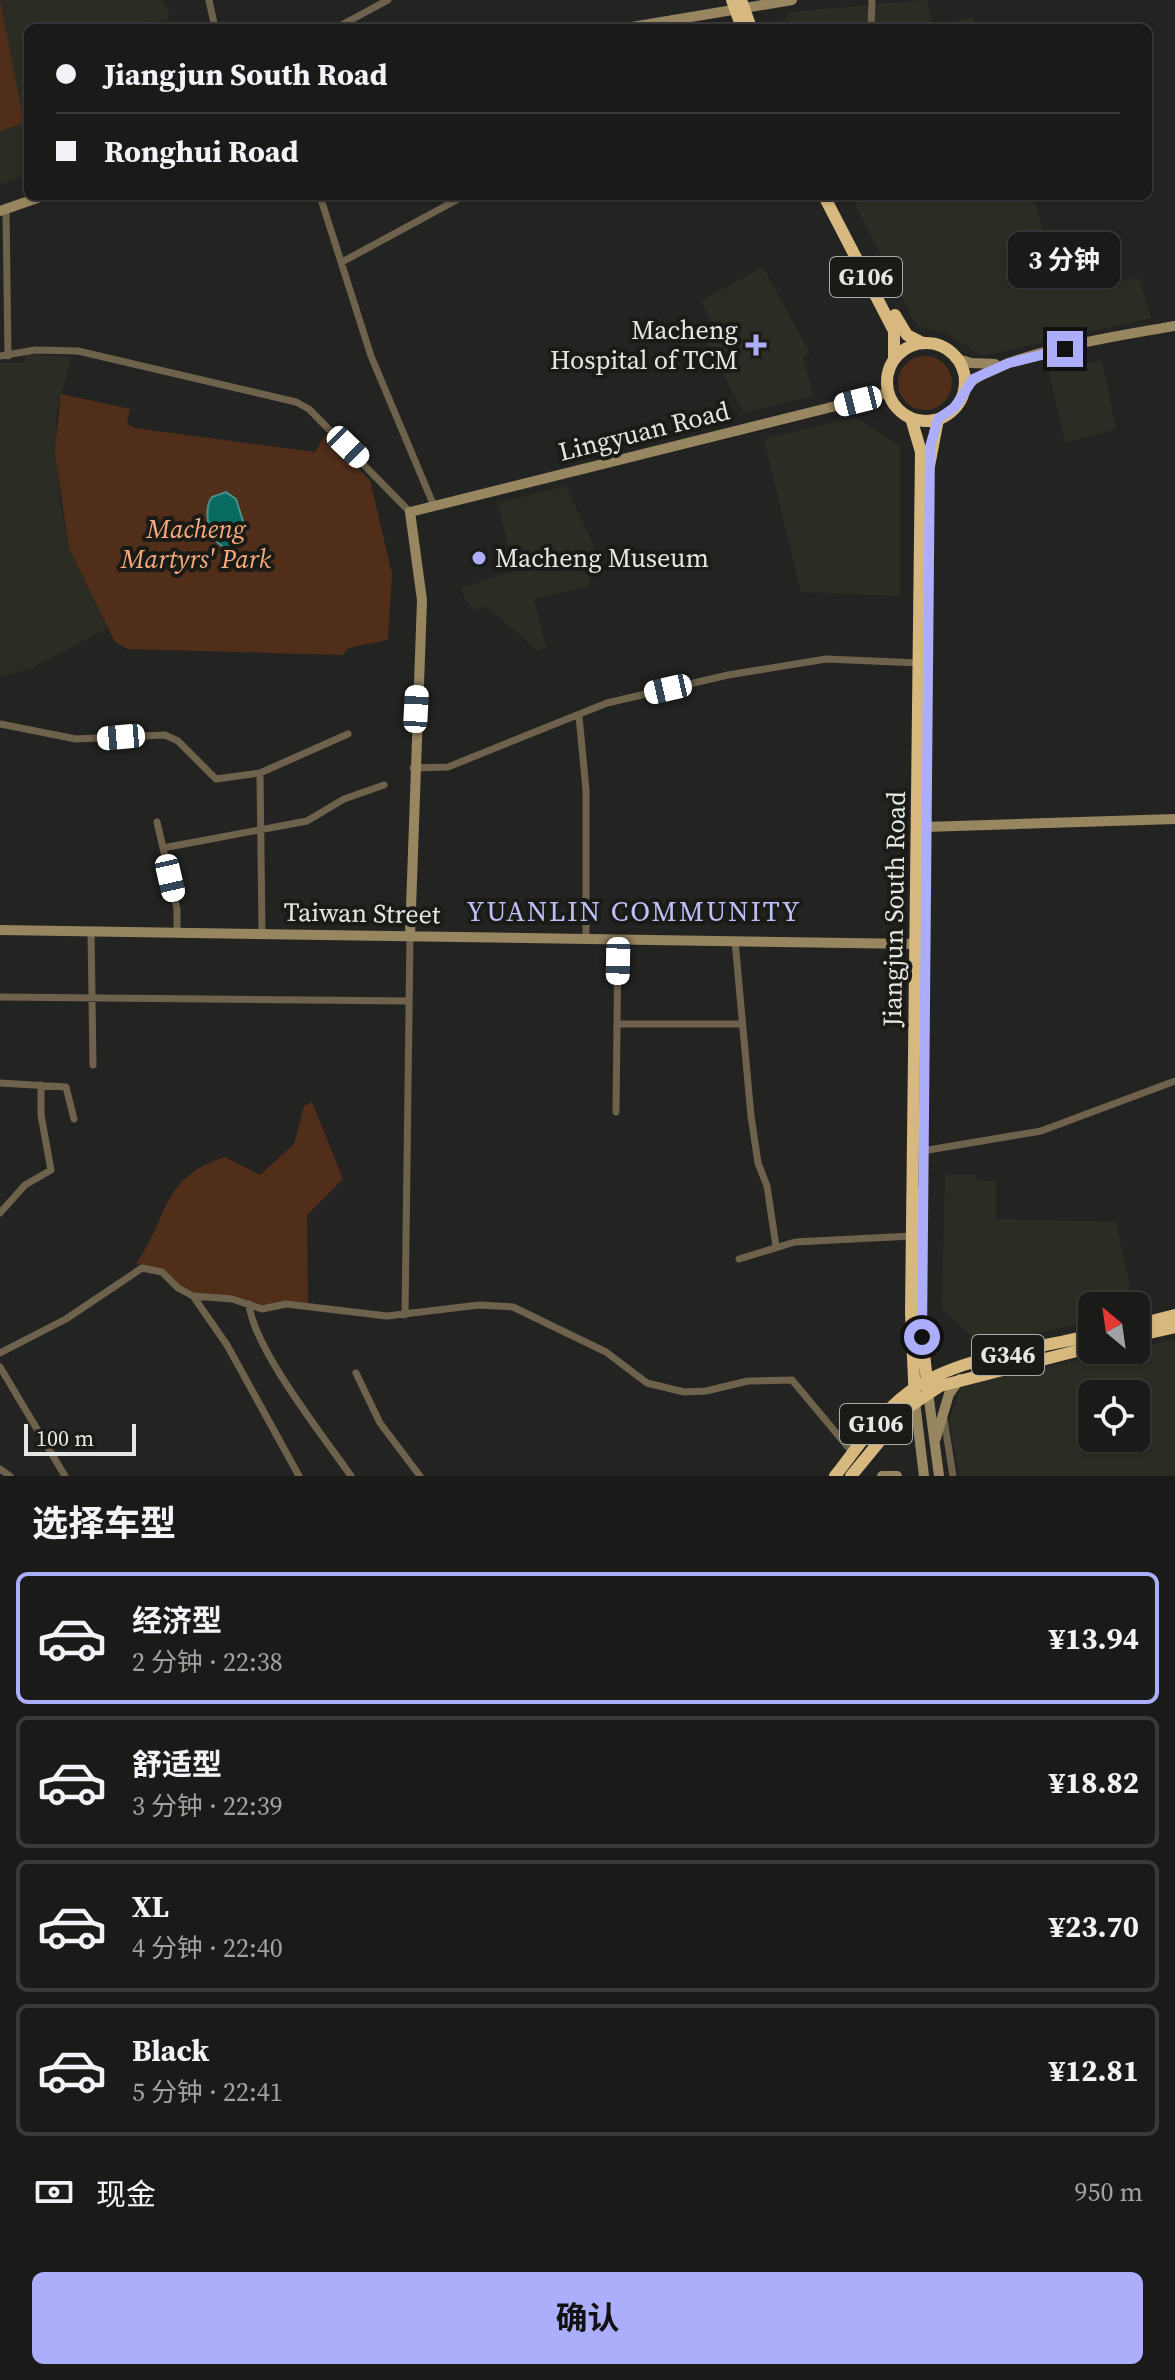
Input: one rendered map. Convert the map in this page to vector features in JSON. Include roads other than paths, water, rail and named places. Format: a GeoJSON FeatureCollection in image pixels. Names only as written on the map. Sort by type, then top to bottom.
{"type":"FeatureCollection","features":[{"type":"Feature","properties":{"kind":"highway"},"geometry":{"type":"LineString","coordinates":[[738,4],[741,24]]}},
{"type":"Feature","properties":{"kind":"highway"},"geometry":{"type":"LineString","coordinates":[[738,4],[749,24]]}},
{"type":"Feature","properties":{"kind":"highway","name":"G106"},"geometry":{"type":"LineString","coordinates":[[826,200],[894,331],[896,349],[887,380],[888,393],[894,406],[911,418]]}},
{"type":"Feature","properties":{"kind":"highway","name":"G106"},"geometry":{"type":"LineString","coordinates":[[836,200],[901,327],[910,338],[939,346],[955,358]]}},
{"type":"Feature","properties":{"kind":"highway"},"geometry":{"type":"LineString","coordinates":[[893,362],[907,348],[926,344]]}},
{"type":"Feature","properties":{"kind":"highway"},"geometry":{"type":"LineString","coordinates":[[955,358],[964,375],[963,390]]}},
{"type":"Feature","properties":{"kind":"highway","name":"G106"},"geometry":{"type":"LineString","coordinates":[[938,419],[955,407],[963,390]]}},
{"type":"Feature","properties":{"kind":"highway"},"geometry":{"type":"LineString","coordinates":[[911,418],[938,419]]}},
{"type":"Feature","properties":{"kind":"highway","name":"Jiangjun South Road"},"geometry":{"type":"LineString","coordinates":[[911,418],[921,452],[912,1236],[914,1395]]}},
{"type":"Feature","properties":{"kind":"highway","name":"Jiangjun South Road"},"geometry":{"type":"LineString","coordinates":[[927,1386],[920,1313],[929,457],[938,419]]}},
{"type":"Feature","properties":{"kind":"highway"},"geometry":{"type":"LineString","coordinates":[[1150,1321],[1175,1315]]}},
{"type":"Feature","properties":{"kind":"highway"},"geometry":{"type":"LineString","coordinates":[[1150,1333],[1175,1327]]}},
{"type":"Feature","properties":{"kind":"highway","name":"G346"},"geometry":{"type":"LineString","coordinates":[[927,1386],[957,1367],[1078,1338]]}},
{"type":"Feature","properties":{"kind":"highway","name":"G346"},"geometry":{"type":"LineString","coordinates":[[927,1386],[1078,1350]]}},
{"type":"Feature","properties":{"kind":"highway","name":"G106"},"geometry":{"type":"LineString","coordinates":[[835,1476],[876,1424],[927,1386]]}},
{"type":"Feature","properties":{"kind":"highway","name":"G106"},"geometry":{"type":"LineString","coordinates":[[851,1476],[914,1395]]}},
{"type":"Feature","properties":{"kind":"main road"},"geometry":{"type":"LineString","coordinates":[[645,24],[738,4],[792,0]]}},
{"type":"Feature","properties":{"kind":"main road"},"geometry":{"type":"LineString","coordinates":[[3,210],[32,200]]}},
{"type":"Feature","properties":{"kind":"main road"},"geometry":{"type":"LineString","coordinates":[[963,390],[982,373],[1009,363],[1175,326]]}},
{"type":"Feature","properties":{"kind":"main road"},"geometry":{"type":"LineString","coordinates":[[955,358],[979,365],[1009,363]]}},
{"type":"Feature","properties":{"kind":"main road","name":"Lingyuan Road"},"geometry":{"type":"LineString","coordinates":[[410,512],[888,393]]}},
{"type":"Feature","properties":{"kind":"main road"},"geometry":{"type":"LineString","coordinates":[[410,512],[422,600],[413,768],[410,936]]}},
{"type":"Feature","properties":{"kind":"main road"},"geometry":{"type":"LineString","coordinates":[[925,827],[1175,819]]}},
{"type":"Feature","properties":{"kind":"main road","name":"Taiwan Street"},"geometry":{"type":"LineString","coordinates":[[0,930],[916,944]]}},
{"type":"Feature","properties":{"kind":"main road"},"geometry":{"type":"LineString","coordinates":[[934,1444],[949,1394],[960,1378]]}},
{"type":"Feature","properties":{"kind":"main road"},"geometry":{"type":"LineString","coordinates":[[927,1386],[939,1476]]}},
{"type":"Feature","properties":{"kind":"main road"},"geometry":{"type":"LineString","coordinates":[[914,1395],[924,1476]]}},
{"type":"Feature","properties":{"kind":"main road"},"geometry":{"type":"LineString","coordinates":[[882,1476],[897,1476]]}},
{"type":"Feature","properties":{"kind":"street"},"geometry":{"type":"LineString","coordinates":[[209,0],[214,24]]}},
{"type":"Feature","properties":{"kind":"street"},"geometry":{"type":"LineString","coordinates":[[343,24],[388,0]]}},
{"type":"Feature","properties":{"kind":"street"},"geometry":{"type":"LineString","coordinates":[[871,24],[872,0]]}},
{"type":"Feature","properties":{"kind":"street"},"geometry":{"type":"LineString","coordinates":[[321,200],[371,356],[434,506]]}},
{"type":"Feature","properties":{"kind":"street"},"geometry":{"type":"LineString","coordinates":[[342,262],[457,200]]}},
{"type":"Feature","properties":{"kind":"street"},"geometry":{"type":"LineString","coordinates":[[3,210],[4,356],[35,350],[78,351],[296,402],[309,409],[410,512]]}},
{"type":"Feature","properties":{"kind":"street"},"geometry":{"type":"LineString","coordinates":[[413,768],[448,767],[607,703],[802,662],[849,658],[919,663]]}},
{"type":"Feature","properties":{"kind":"street"},"geometry":{"type":"LineString","coordinates":[[579,716],[586,790],[586,939]]}},
{"type":"Feature","properties":{"kind":"street"},"geometry":{"type":"LineString","coordinates":[[0,724],[76,739],[165,735],[178,741],[216,779],[260,773],[348,734]]}},
{"type":"Feature","properties":{"kind":"street"},"geometry":{"type":"LineString","coordinates":[[260,773],[258,830],[262,933]]}},
{"type":"Feature","properties":{"kind":"street"},"geometry":{"type":"LineString","coordinates":[[163,848],[318,817],[344,799],[384,785]]}},
{"type":"Feature","properties":{"kind":"street"},"geometry":{"type":"LineString","coordinates":[[157,822],[177,909],[177,932]]}},
{"type":"Feature","properties":{"kind":"street"},"geometry":{"type":"LineString","coordinates":[[91,931],[93,1065]]}},
{"type":"Feature","properties":{"kind":"street"},"geometry":{"type":"LineString","coordinates":[[405,1315],[410,936]]}},
{"type":"Feature","properties":{"kind":"street"},"geometry":{"type":"LineString","coordinates":[[616,1112],[618,939]]}},
{"type":"Feature","properties":{"kind":"street"},"geometry":{"type":"LineString","coordinates":[[735,941],[741,1024],[758,1163],[767,1186],[776,1246]]}},
{"type":"Feature","properties":{"kind":"street"},"geometry":{"type":"LineString","coordinates":[[0,997],[409,1001]]}},
{"type":"Feature","properties":{"kind":"street"},"geometry":{"type":"LineString","coordinates":[[617,1024],[741,1024]]}},
{"type":"Feature","properties":{"kind":"street"},"geometry":{"type":"LineString","coordinates":[[922,1151],[1041,1131],[1175,1081]]}},
{"type":"Feature","properties":{"kind":"street"},"geometry":{"type":"LineString","coordinates":[[0,1083],[66,1087],[74,1119]]}},
{"type":"Feature","properties":{"kind":"street"},"geometry":{"type":"LineString","coordinates":[[0,1213],[25,1185],[51,1170],[41,1115],[41,1085]]}},
{"type":"Feature","properties":{"kind":"street"},"geometry":{"type":"LineString","coordinates":[[739,1259],[776,1246],[912,1236]]}},
{"type":"Feature","properties":{"kind":"street"},"geometry":{"type":"LineString","coordinates":[[0,1353],[66,1319],[142,1268],[162,1272],[178,1288],[193,1296],[232,1299],[262,1309],[286,1304],[321,1310],[405,1315],[479,1305],[513,1307],[606,1352],[647,1383],[684,1392],[706,1391],[748,1381],[792,1380],[853,1453]]}},
{"type":"Feature","properties":{"kind":"street"},"geometry":{"type":"LineString","coordinates":[[193,1296],[219,1332],[299,1476]]}},
{"type":"Feature","properties":{"kind":"street"},"geometry":{"type":"LineString","coordinates":[[249,1304],[250,1317],[272,1359],[351,1476]]}},
{"type":"Feature","properties":{"kind":"street"},"geometry":{"type":"LineString","coordinates":[[0,1367],[65,1476]]}},
{"type":"Feature","properties":{"kind":"street"},"geometry":{"type":"LineString","coordinates":[[356,1373],[380,1423],[420,1476]]}},
{"type":"Feature","properties":{"kind":"street"},"geometry":{"type":"LineString","coordinates":[[943,1414],[953,1476]]}},
{"type":"Feature","properties":{"kind":"street"},"geometry":{"type":"LineString","coordinates":[[0,1469],[10,1476]]}},
{"type":"Feature","properties":{"kind":"water"},"geometry":{"type":"Polygon","coordinates":[[[226,492],[236,499],[246,531],[239,544],[226,548],[211,533],[208,510],[212,497],[226,492]]]}},
{"type":"Feature","properties":{"kind":"place","name":"Macheng Hospital of TCM"},"geometry":{"type":"Point","coordinates":[756,345]}},
{"type":"Feature","properties":{"kind":"place","name":"Macheng Museum"},"geometry":{"type":"Point","coordinates":[479,558]}},
{"type":"Feature","properties":{"kind":"district","name":"YUANLIN COMMUNITY"},"geometry":{"type":"Point","coordinates":[634,911]}},
{"type":"Feature","properties":{"kind":"park label","name":"Macheng Martyrs' Park"},"geometry":{"type":"Point","coordinates":[196,544]}}]}
